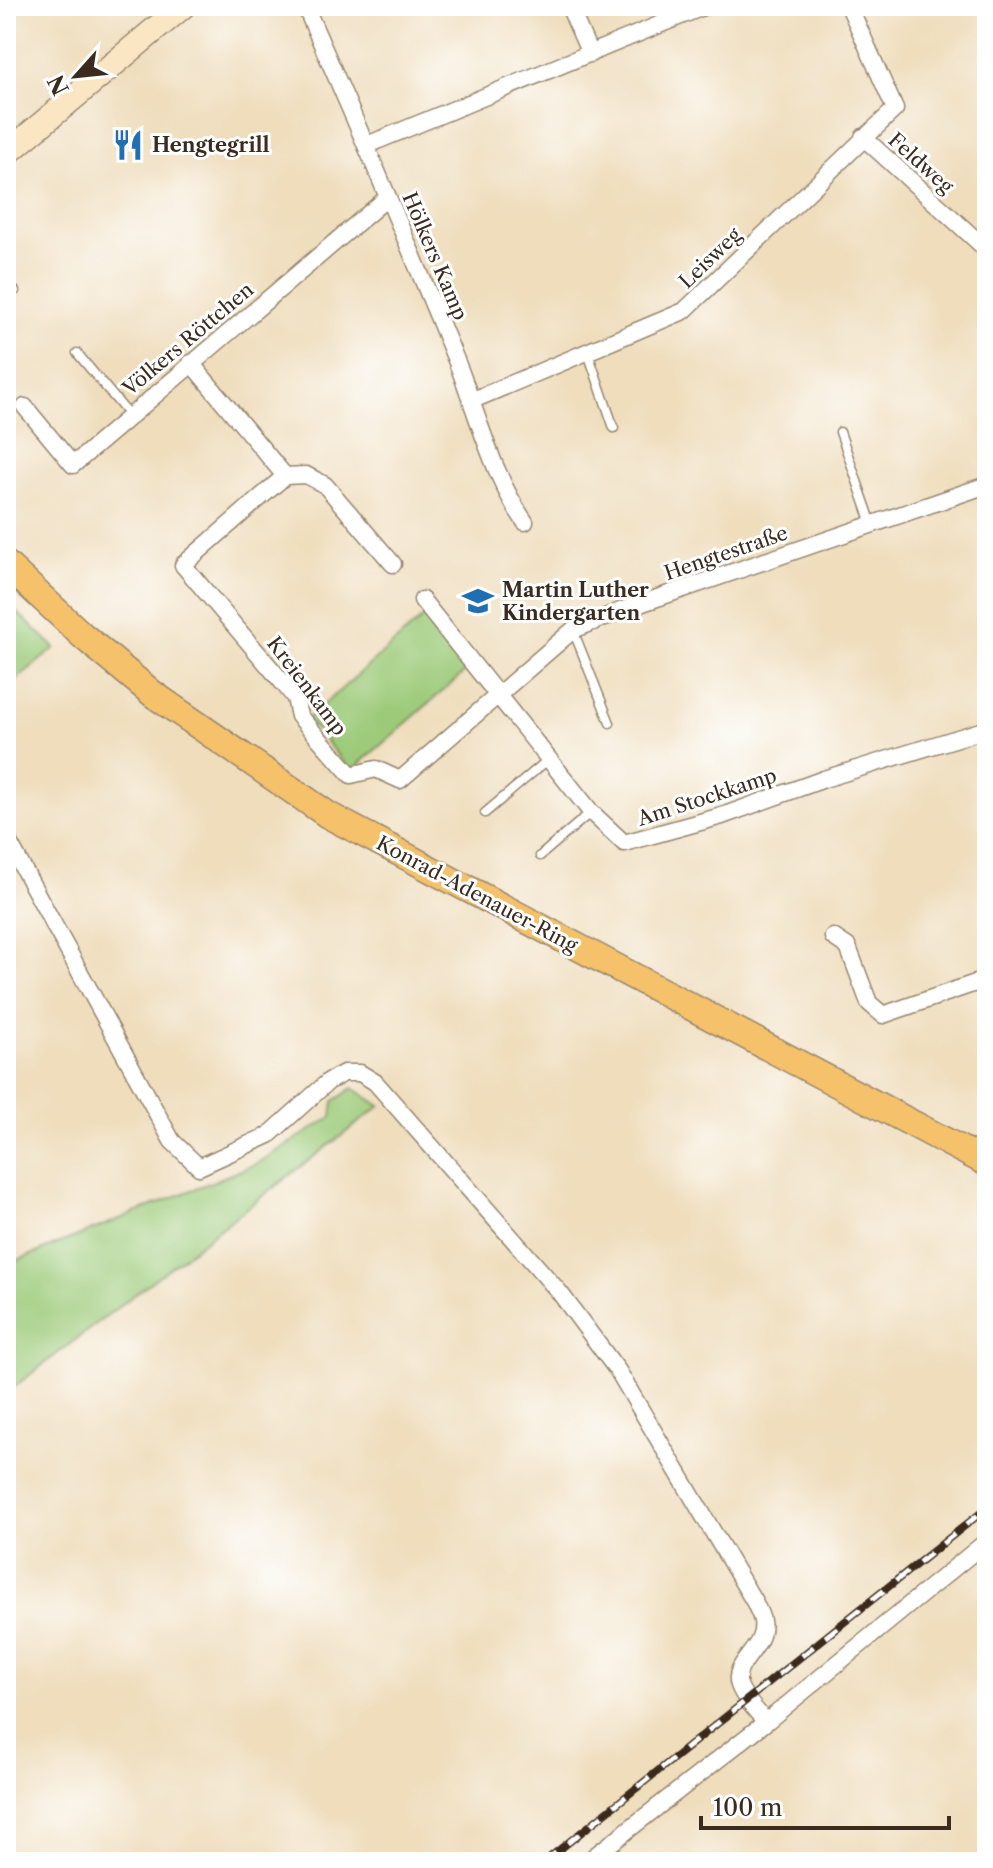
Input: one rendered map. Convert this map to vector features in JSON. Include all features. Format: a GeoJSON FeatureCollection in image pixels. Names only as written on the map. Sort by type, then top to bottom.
{"type":"FeatureCollection","features":[{"type":"Feature","properties":{"kind":"main road"},"geometry":{"type":"LineString","coordinates":[[6,154],[183,6]]}},
{"type":"Feature","properties":{"kind":"main road","name":"Konrad-Adenauer-Ring"},"geometry":{"type":"LineString","coordinates":[[6,564],[83,636],[142,685],[328,815],[987,1163]]}},
{"type":"Feature","properties":{"kind":"street","name":"Hölkers Kamp"},"geometry":{"type":"LineString","coordinates":[[305,6],[367,145],[473,400],[507,497],[525,522]]}},
{"type":"Feature","properties":{"kind":"street"},"geometry":{"type":"LineString","coordinates":[[569,6],[590,54]]}},
{"type":"Feature","properties":{"kind":"street"},"geometry":{"type":"LineString","coordinates":[[367,145],[705,6]]}},
{"type":"Feature","properties":{"kind":"street","name":"Feldweg"},"geometry":{"type":"LineString","coordinates":[[849,6],[895,109]]}},
{"type":"Feature","properties":{"kind":"street","name":"Leisweg"},"geometry":{"type":"LineString","coordinates":[[473,400],[684,311],[895,109]]}},
{"type":"Feature","properties":{"kind":"street","name":"Feldweg"},"geometry":{"type":"LineString","coordinates":[[863,137],[987,250]]}},
{"type":"Feature","properties":{"kind":"street","name":"Völkers Röttchen"},"geometry":{"type":"LineString","coordinates":[[25,407],[73,465],[388,197]]}},
{"type":"Feature","properties":{"kind":"street"},"geometry":{"type":"LineString","coordinates":[[191,363],[285,476],[306,475],[325,485],[393,564]]}},
{"type":"Feature","properties":{"kind":"street","name":"Kreienkamp"},"geometry":{"type":"LineString","coordinates":[[285,476],[183,565],[284,684],[295,698],[299,716],[351,775],[376,769],[400,780],[499,695]]}},
{"type":"Feature","properties":{"kind":"street","name":"Hengtestraße"},"geometry":{"type":"LineString","coordinates":[[499,695],[573,630],[628,608],[987,485]]}},
{"type":"Feature","properties":{"kind":"street"},"geometry":{"type":"LineString","coordinates":[[422,600],[499,695]]}},
{"type":"Feature","properties":{"kind":"street","name":"Am Stockkamp"},"geometry":{"type":"LineString","coordinates":[[499,695],[591,812],[624,843],[722,816],[824,779],[987,729]]}},
{"type":"Feature","properties":{"kind":"street"},"geometry":{"type":"LineString","coordinates":[[6,837],[172,1141],[199,1167],[269,1135],[329,1081],[344,1073],[360,1073],[375,1082],[560,1293],[618,1371],[755,1603],[762,1620],[761,1636],[753,1653],[743,1662],[738,1680],[747,1699],[766,1722]]}},
{"type":"Feature","properties":{"kind":"street"},"geometry":{"type":"LineString","coordinates":[[833,937],[848,947],[869,1003],[883,1015],[987,979]]}},
{"type":"Feature","properties":{"kind":"street"},"geometry":{"type":"LineString","coordinates":[[587,1862],[766,1722],[987,1541]]}},
{"type":"Feature","properties":{"kind":"lane"},"geometry":{"type":"LineString","coordinates":[[6,281],[15,291]]}},
{"type":"Feature","properties":{"kind":"lane"},"geometry":{"type":"LineString","coordinates":[[77,353],[129,415]]}},
{"type":"Feature","properties":{"kind":"lane"},"geometry":{"type":"LineString","coordinates":[[588,353],[614,428]]}},
{"type":"Feature","properties":{"kind":"lane"},"geometry":{"type":"LineString","coordinates":[[840,432],[872,525]]}},
{"type":"Feature","properties":{"kind":"lane"},"geometry":{"type":"LineString","coordinates":[[573,630],[610,723]]}},
{"type":"Feature","properties":{"kind":"lane"},"geometry":{"type":"LineString","coordinates":[[485,813],[550,757]]}},
{"type":"Feature","properties":{"kind":"lane"},"geometry":{"type":"LineString","coordinates":[[540,856],[591,812]]}},
{"type":"Feature","properties":{"kind":"green space"},"geometry":{"type":"Polygon","coordinates":[[[6,602],[55,648],[6,688],[6,602]]]}},
{"type":"Feature","properties":{"kind":"green space"},"geometry":{"type":"Polygon","coordinates":[[[431,611],[474,664],[351,771],[307,719],[431,611]]]}},
{"type":"Feature","properties":{"kind":"green space"},"geometry":{"type":"Polygon","coordinates":[[[353,1088],[380,1106],[6,1393],[6,1265],[256,1164],[332,1117],[334,1101],[353,1088]]]}},
{"type":"Feature","properties":{"kind":"railway"},"geometry":{"type":"LineString","coordinates":[[544,1862],[987,1508]]}},
{"type":"Feature","properties":{"kind":"place","name":"Hengtegrill"},"geometry":{"type":"Point","coordinates":[128,145]}},
{"type":"Feature","properties":{"kind":"place","name":"Martin Luther Kindergarten"},"geometry":{"type":"Point","coordinates":[478,601]}}]}
